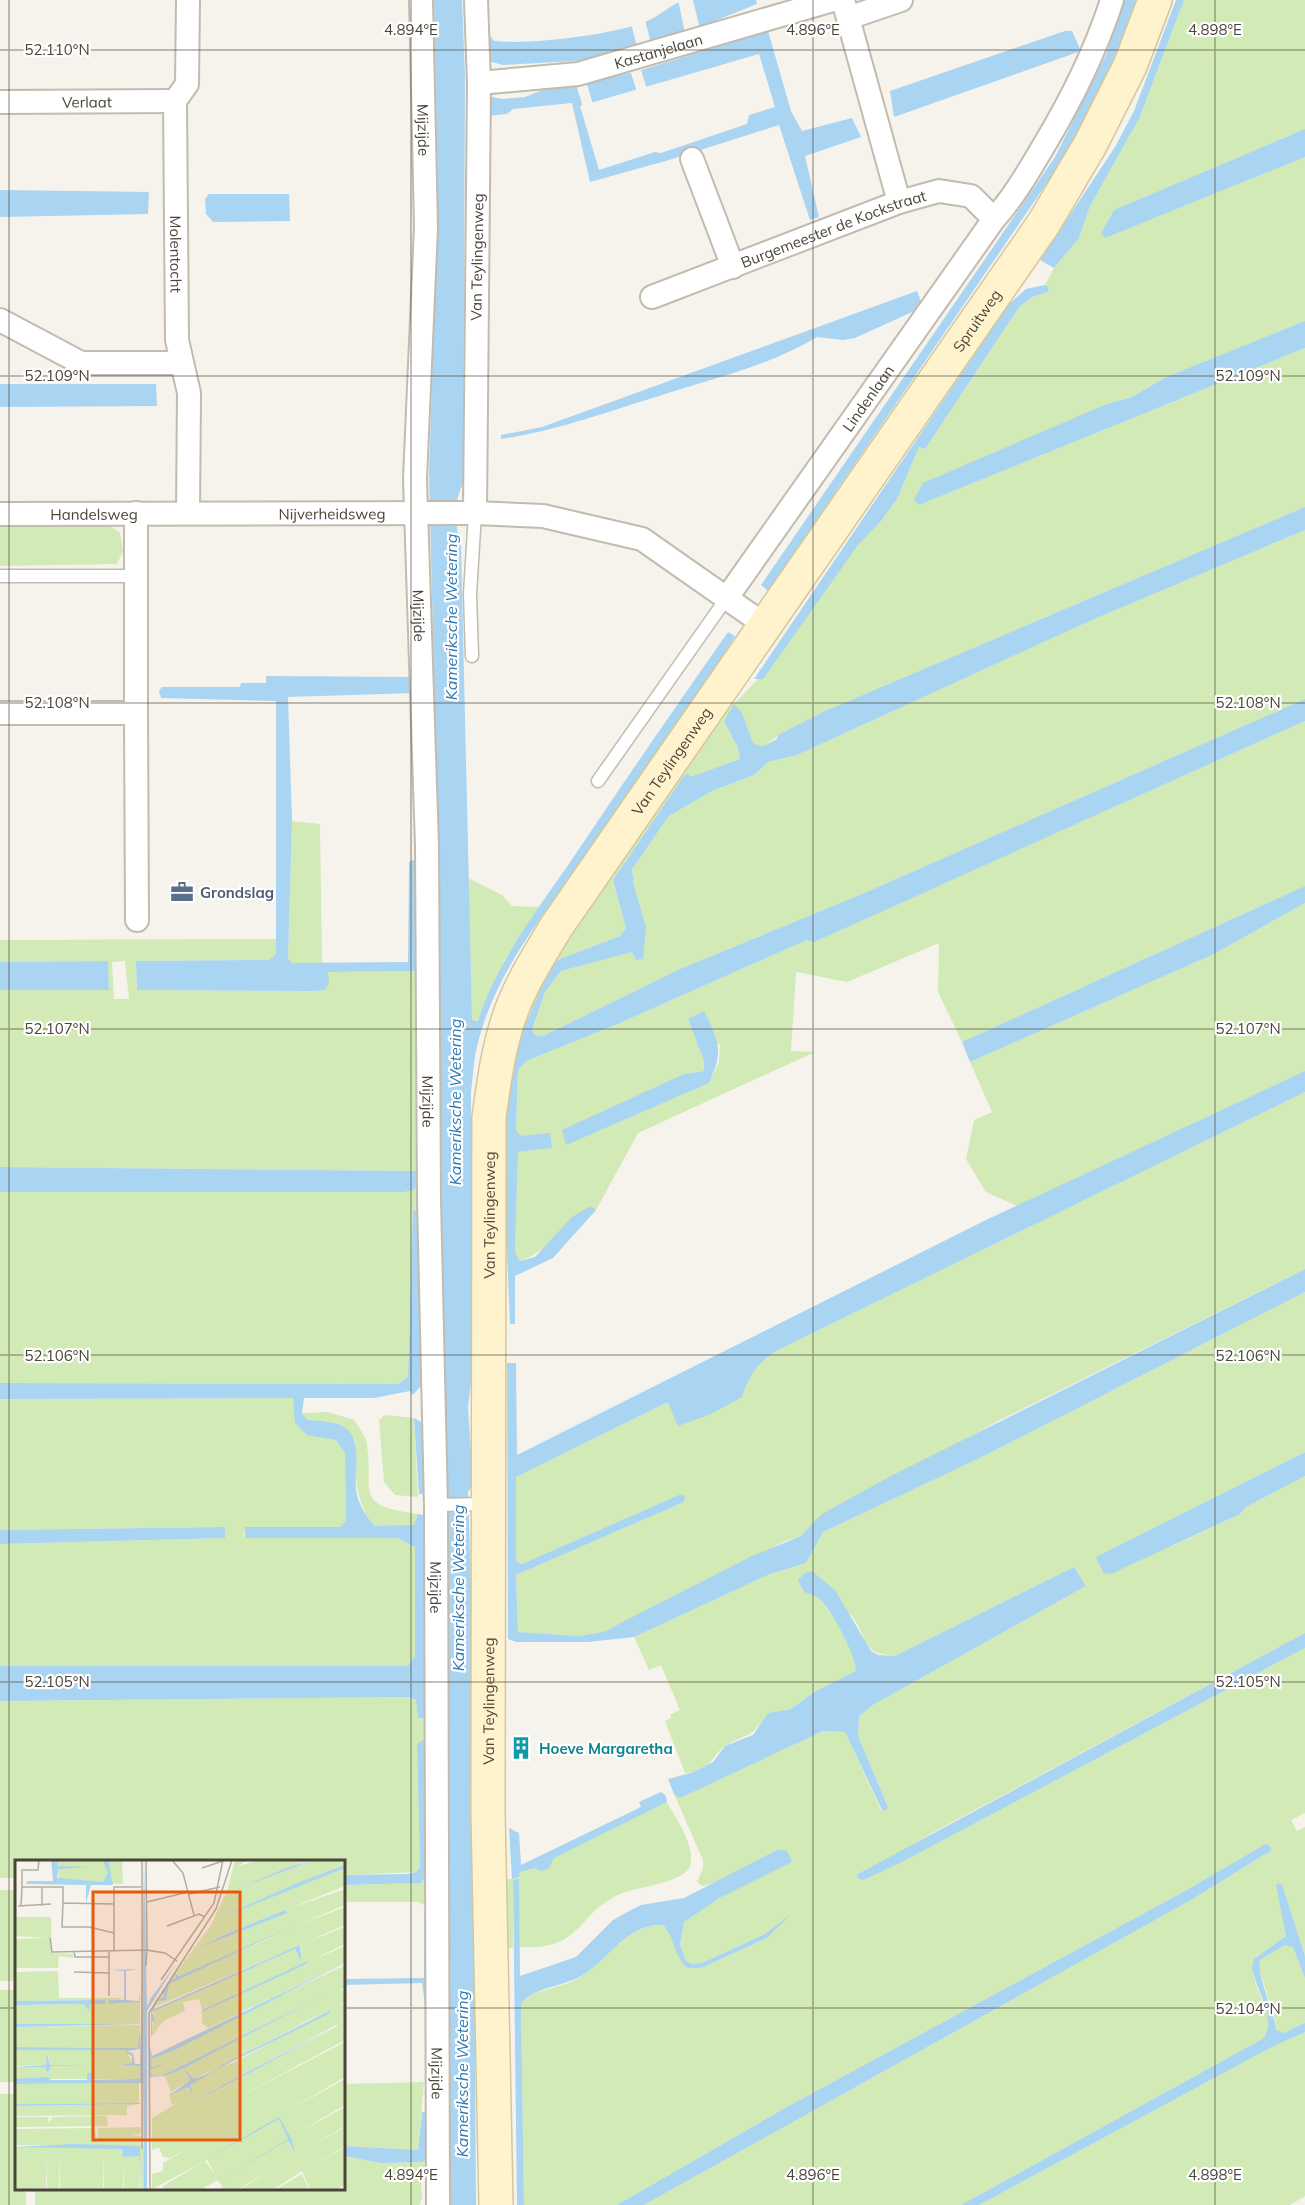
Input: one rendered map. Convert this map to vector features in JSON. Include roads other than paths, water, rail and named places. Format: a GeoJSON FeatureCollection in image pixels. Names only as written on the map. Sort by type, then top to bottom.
{"type":"FeatureCollection","features":[{"type":"Feature","properties":{"kind":"main road","name":"Spruitweg"},"geometry":{"type":"LineString","coordinates":[[765,625],[1044,223],[1090,145],[1130,66],[1155,0]]}},
{"type":"Feature","properties":{"kind":"main road","name":"Van Teylingenweg"},"geometry":{"type":"LineString","coordinates":[[496,2205],[483,1504],[489,1117],[496,1069],[511,1010],[531,967],[556,927],[765,625]]}},
{"type":"Feature","properties":{"kind":"street","name":"Molentocht"},"geometry":{"type":"LineString","coordinates":[[188,0],[187,84],[175,101],[177,340],[180,363],[189,393],[188,513]]}},
{"type":"Feature","properties":{"kind":"street","name":"Mijzijde"},"geometry":{"type":"LineString","coordinates":[[421,0],[426,227],[415,479],[424,514],[429,1199],[438,1505],[436,1662],[438,2205]]}},
{"type":"Feature","properties":{"kind":"street","name":"Van Teylingenweg"},"geometry":{"type":"LineString","coordinates":[[468,513],[479,83],[476,0]]}},
{"type":"Feature","properties":{"kind":"street","name":"Kastanjelaan"},"geometry":{"type":"LineString","coordinates":[[479,83],[578,74],[833,0]]}},
{"type":"Feature","properties":{"kind":"street"},"geometry":{"type":"LineString","coordinates":[[899,202],[846,9],[902,0]]}},
{"type":"Feature","properties":{"kind":"street","name":"Lindenlaan"},"geometry":{"type":"LineString","coordinates":[[726,599],[994,219],[1012,200],[1076,92],[1100,38],[1112,0]]}},
{"type":"Feature","properties":{"kind":"street","name":"Verlaat"},"geometry":{"type":"LineString","coordinates":[[0,102],[175,101]]}},
{"type":"Feature","properties":{"kind":"street","name":"Burgemeester de Kockstraat"},"geometry":{"type":"LineString","coordinates":[[692,159],[733,267]]}},
{"type":"Feature","properties":{"kind":"street","name":"Burgemeester de Kockstraat"},"geometry":{"type":"LineString","coordinates":[[652,297],[899,202],[939,191],[971,196],[994,219]]}},
{"type":"Feature","properties":{"kind":"street"},"geometry":{"type":"LineString","coordinates":[[0,320],[81,363],[180,363]]}},
{"type":"Feature","properties":{"kind":"street"},"geometry":{"type":"LineString","coordinates":[[136,513],[137,920]]}},
{"type":"Feature","properties":{"kind":"street","name":"Nijverheidsweg"},"geometry":{"type":"LineString","coordinates":[[188,513],[202,515],[468,513]]}},
{"type":"Feature","properties":{"kind":"street","name":"Handelsweg"},"geometry":{"type":"LineString","coordinates":[[0,514],[188,513]]}},
{"type":"Feature","properties":{"kind":"street"},"geometry":{"type":"LineString","coordinates":[[468,513],[543,516],[642,539],[765,625]]}},
{"type":"Feature","properties":{"kind":"street"},"geometry":{"type":"LineString","coordinates":[[0,713],[136,713]]}},
{"type":"Feature","properties":{"kind":"lane","name":"Van Teylingenweg"},"geometry":{"type":"LineString","coordinates":[[468,513],[472,656]]}},
{"type":"Feature","properties":{"kind":"lane"},"geometry":{"type":"LineString","coordinates":[[0,576],[136,576]]}},
{"type":"Feature","properties":{"kind":"lane","name":"Lindenlaan"},"geometry":{"type":"LineString","coordinates":[[598,781],[726,599]]}},
{"type":"Feature","properties":{"kind":"lane"},"geometry":{"type":"LineString","coordinates":[[438,1505],[483,1504]]}},
{"type":"Feature","properties":{"kind":"water","name":"Kameriksche Wetering"},"geometry":{"type":"Polygon","coordinates":[[[434,0],[462,0],[465,75],[463,484],[456,515],[461,546],[472,1020],[478,1021],[486,998],[508,955],[651,743],[728,632],[735,636],[681,719],[553,900],[506,972],[484,1024],[475,1056],[471,1092],[471,1381],[468,1407],[473,1485],[468,1492],[472,1615],[476,2205],[448,2205],[429,1696],[425,1697],[425,1719],[418,1718],[416,1700],[409,1697],[0,1701],[0,1666],[408,1666],[415,1656],[415,1547],[397,1538],[245,1538],[245,1527],[340,1527],[346,1521],[345,1453],[336,1440],[307,1435],[295,1423],[293,1398],[0,1399],[0,1383],[398,1384],[408,1377],[413,1210],[419,1211],[421,1386],[413,1395],[410,1391],[374,1398],[304,1398],[302,1413],[307,1420],[335,1424],[350,1432],[356,1447],[358,1499],[374,1526],[414,1525],[418,1514],[425,1515],[424,1664],[429,1668],[444,1408],[438,837],[429,474],[438,198],[434,0]]]}},
{"type":"Feature","properties":{"kind":"water"},"geometry":{"type":"Polygon","coordinates":[[[685,0],[756,0],[757,4],[700,27],[591,60],[503,65],[488,61],[484,36],[489,35],[494,41],[528,42],[592,35],[645,22],[685,0]]]}},
{"type":"Feature","properties":{"kind":"water"},"geometry":{"type":"Polygon","coordinates":[[[1125,0],[1137,0],[1103,82],[1062,161],[768,591],[761,585],[1055,157],[1106,55],[1125,0]]]}},
{"type":"Feature","properties":{"kind":"water"},"geometry":{"type":"Polygon","coordinates":[[[1176,0],[1184,0],[1139,119],[1090,206],[1079,238],[1054,268],[1040,260],[1115,147],[1134,111],[1176,0]]]}},
{"type":"Feature","properties":{"kind":"water"},"geometry":{"type":"Polygon","coordinates":[[[768,31],[791,111],[802,131],[852,118],[861,137],[805,156],[819,217],[810,220],[779,125],[590,182],[572,103],[513,109],[507,114],[487,116],[487,106],[492,97],[503,99],[525,97],[545,89],[635,72],[768,31]],[[759,54],[580,106],[599,170],[655,152],[661,153],[747,124],[749,115],[775,107],[759,54]]]}},
{"type":"Feature","properties":{"kind":"water"},"geometry":{"type":"Polygon","coordinates":[[[1065,31],[1072,31],[1081,51],[894,117],[890,91],[1065,31]]]}},
{"type":"Feature","properties":{"kind":"water"},"geometry":{"type":"Polygon","coordinates":[[[1305,129],[1305,157],[1105,238],[1101,233],[1114,210],[1305,129]]]}},
{"type":"Feature","properties":{"kind":"water"},"geometry":{"type":"Polygon","coordinates":[[[0,190],[149,192],[148,214],[0,217],[0,190]]]}},
{"type":"Feature","properties":{"kind":"water"},"geometry":{"type":"Polygon","coordinates":[[[209,194],[289,194],[290,221],[213,222],[206,214],[205,199],[209,194]]]}},
{"type":"Feature","properties":{"kind":"water"},"geometry":{"type":"Polygon","coordinates":[[[1045,285],[1049,287],[1048,292],[1033,297],[1020,306],[925,449],[919,447],[897,499],[881,521],[858,545],[763,679],[754,679],[1008,305],[1026,289],[1045,285]]]}},
{"type":"Feature","properties":{"kind":"water"},"geometry":{"type":"Polygon","coordinates":[[[917,291],[923,307],[855,338],[843,340],[817,337],[780,356],[740,371],[581,420],[501,439],[501,435],[542,427],[917,291]]]}},
{"type":"Feature","properties":{"kind":"water"},"geometry":{"type":"Polygon","coordinates":[[[1305,321],[1305,348],[919,505],[914,500],[923,483],[1107,404],[1132,397],[1166,377],[1305,321]]]}},
{"type":"Feature","properties":{"kind":"water"},"geometry":{"type":"Polygon","coordinates":[[[0,384],[156,384],[157,406],[0,407],[0,384]]]}},
{"type":"Feature","properties":{"kind":"water"},"geometry":{"type":"Polygon","coordinates":[[[1305,507],[1305,530],[1092,620],[797,755],[768,762],[754,775],[712,791],[669,816],[632,869],[634,886],[646,927],[643,959],[636,960],[632,952],[561,971],[545,992],[532,1030],[535,1035],[543,1036],[680,969],[862,894],[1305,699],[1305,721],[814,942],[807,940],[620,1023],[526,1061],[518,1070],[516,1130],[521,1136],[550,1133],[552,1148],[518,1152],[515,1252],[520,1261],[535,1257],[572,1217],[591,1206],[596,1210],[553,1258],[515,1276],[515,1324],[510,1324],[505,1196],[506,1130],[513,1068],[524,1029],[552,966],[560,959],[620,936],[626,928],[613,880],[683,777],[687,773],[691,777],[740,759],[738,748],[724,721],[734,704],[742,713],[753,743],[762,747],[777,739],[778,735],[825,711],[1305,507]]]}},
{"type":"Feature","properties":{"kind":"water"},"geometry":{"type":"Polygon","coordinates":[[[266,676],[411,677],[414,693],[288,697],[292,821],[288,959],[293,963],[408,962],[409,862],[413,860],[417,862],[415,971],[328,972],[329,983],[325,990],[312,991],[137,990],[136,961],[269,960],[276,954],[276,701],[161,698],[159,691],[162,687],[240,687],[241,683],[266,683],[266,676]]]}},
{"type":"Feature","properties":{"kind":"water"},"geometry":{"type":"Polygon","coordinates":[[[1305,886],[1305,903],[1214,954],[970,1062],[962,1042],[1305,886]]]}},
{"type":"Feature","properties":{"kind":"water"},"geometry":{"type":"Polygon","coordinates":[[[108,961],[109,990],[0,990],[0,962],[108,961]]]}},
{"type":"Feature","properties":{"kind":"water"},"geometry":{"type":"Polygon","coordinates":[[[704,1011],[718,1047],[717,1063],[709,1083],[566,1145],[562,1130],[684,1074],[704,1071],[704,1061],[688,1019],[704,1011]]]}},
{"type":"Feature","properties":{"kind":"water"},"geometry":{"type":"Polygon","coordinates":[[[1305,1071],[1305,1092],[776,1351],[754,1371],[742,1397],[711,1414],[678,1426],[668,1402],[516,1477],[516,1561],[522,1564],[681,1494],[685,1497],[684,1502],[516,1575],[518,1632],[578,1636],[603,1632],[752,1556],[801,1536],[822,1514],[889,1477],[1305,1269],[1305,1292],[982,1457],[823,1532],[806,1563],[770,1574],[634,1637],[588,1642],[516,1642],[508,1639],[507,1363],[516,1363],[517,1455],[986,1220],[1305,1071]]]}},
{"type":"Feature","properties":{"kind":"water"},"geometry":{"type":"Polygon","coordinates":[[[0,1167],[416,1171],[418,1183],[414,1190],[403,1192],[0,1192],[0,1167]]]}},
{"type":"Feature","properties":{"kind":"water"},"geometry":{"type":"Polygon","coordinates":[[[414,1418],[421,1422],[426,1494],[419,1494],[414,1418]]]}},
{"type":"Feature","properties":{"kind":"water"},"geometry":{"type":"Polygon","coordinates":[[[1305,1452],[1305,1476],[1246,1507],[1240,1514],[1113,1573],[1104,1574],[1096,1557],[1305,1452]]]}},
{"type":"Feature","properties":{"kind":"water"},"geometry":{"type":"Polygon","coordinates":[[[225,1527],[225,1538],[0,1544],[0,1530],[225,1527]]]}},
{"type":"Feature","properties":{"kind":"water"},"geometry":{"type":"Polygon","coordinates":[[[1074,1567],[1086,1586],[873,1705],[859,1716],[858,1736],[888,1807],[886,1811],[882,1810],[845,1732],[823,1731],[680,1798],[674,1794],[668,1779],[694,1772],[713,1762],[725,1746],[753,1735],[768,1713],[791,1709],[814,1692],[856,1671],[852,1654],[829,1610],[817,1597],[804,1592],[798,1580],[805,1573],[812,1571],[835,1590],[871,1651],[878,1655],[895,1656],[1074,1567]]]}},
{"type":"Feature","properties":{"kind":"water"},"geometry":{"type":"Polygon","coordinates":[[[1305,1633],[1305,1648],[902,1862],[863,1880],[857,1878],[858,1874],[1305,1633]]]}},
{"type":"Feature","properties":{"kind":"water"},"geometry":{"type":"Polygon","coordinates":[[[423,1740],[426,1743],[428,1875],[421,1883],[345,1885],[345,1875],[407,1874],[416,1872],[420,1867],[417,1744],[423,1740]]]}},
{"type":"Feature","properties":{"kind":"water"},"geometry":{"type":"Polygon","coordinates":[[[661,1792],[666,1796],[667,1802],[554,1858],[549,1868],[541,1871],[534,1868],[520,1872],[519,1877],[512,1879],[509,1828],[519,1833],[521,1865],[641,1807],[639,1802],[661,1792]]]}},
{"type":"Feature","properties":{"kind":"water"},"geometry":{"type":"Polygon","coordinates":[[[1267,1843],[1272,1850],[1191,1900],[644,2205],[617,2205],[785,2108],[1185,1891],[1267,1843]]]}},
{"type":"Feature","properties":{"kind":"water"},"geometry":{"type":"Polygon","coordinates":[[[777,1850],[787,1851],[792,1862],[721,1897],[684,1922],[680,1945],[686,1961],[692,1964],[702,1963],[765,1934],[791,1914],[767,1938],[701,1968],[688,1968],[680,1959],[663,1925],[650,1926],[629,1936],[583,1975],[542,1990],[521,2004],[524,2205],[517,2205],[513,1880],[519,1879],[520,1976],[576,1957],[613,1920],[641,1905],[684,1898],[777,1850]]]}},
{"type":"Feature","properties":{"kind":"water"},"geometry":{"type":"Polygon","coordinates":[[[1282,1884],[1305,1956],[1305,1978],[1293,1947],[1285,1945],[1260,1960],[1259,1966],[1276,2030],[1283,2033],[1305,2023],[1305,2032],[1270,2048],[979,2205],[961,2205],[1264,2038],[1268,2020],[1267,2011],[1252,1967],[1254,1959],[1286,1936],[1276,1885],[1282,1884]]]}},
{"type":"Feature","properties":{"kind":"water"},"geometry":{"type":"Polygon","coordinates":[[[424,1911],[428,1911],[429,2009],[426,2012],[422,1983],[345,1985],[345,1979],[424,1978],[424,1911]]]}},
{"type":"Feature","properties":{"kind":"water"},"geometry":{"type":"Polygon","coordinates":[[[422,2112],[429,2112],[427,2159],[422,2162],[381,2163],[345,2156],[345,2146],[418,2150],[422,2112]]]}},
{"type":"Feature","properties":{"kind":"place","name":"Grondslag"},"geometry":{"type":"Point","coordinates":[182,892]}},
{"type":"Feature","properties":{"kind":"place","name":"Hoeve Margaretha"},"geometry":{"type":"Point","coordinates":[521,1748]}}]}
